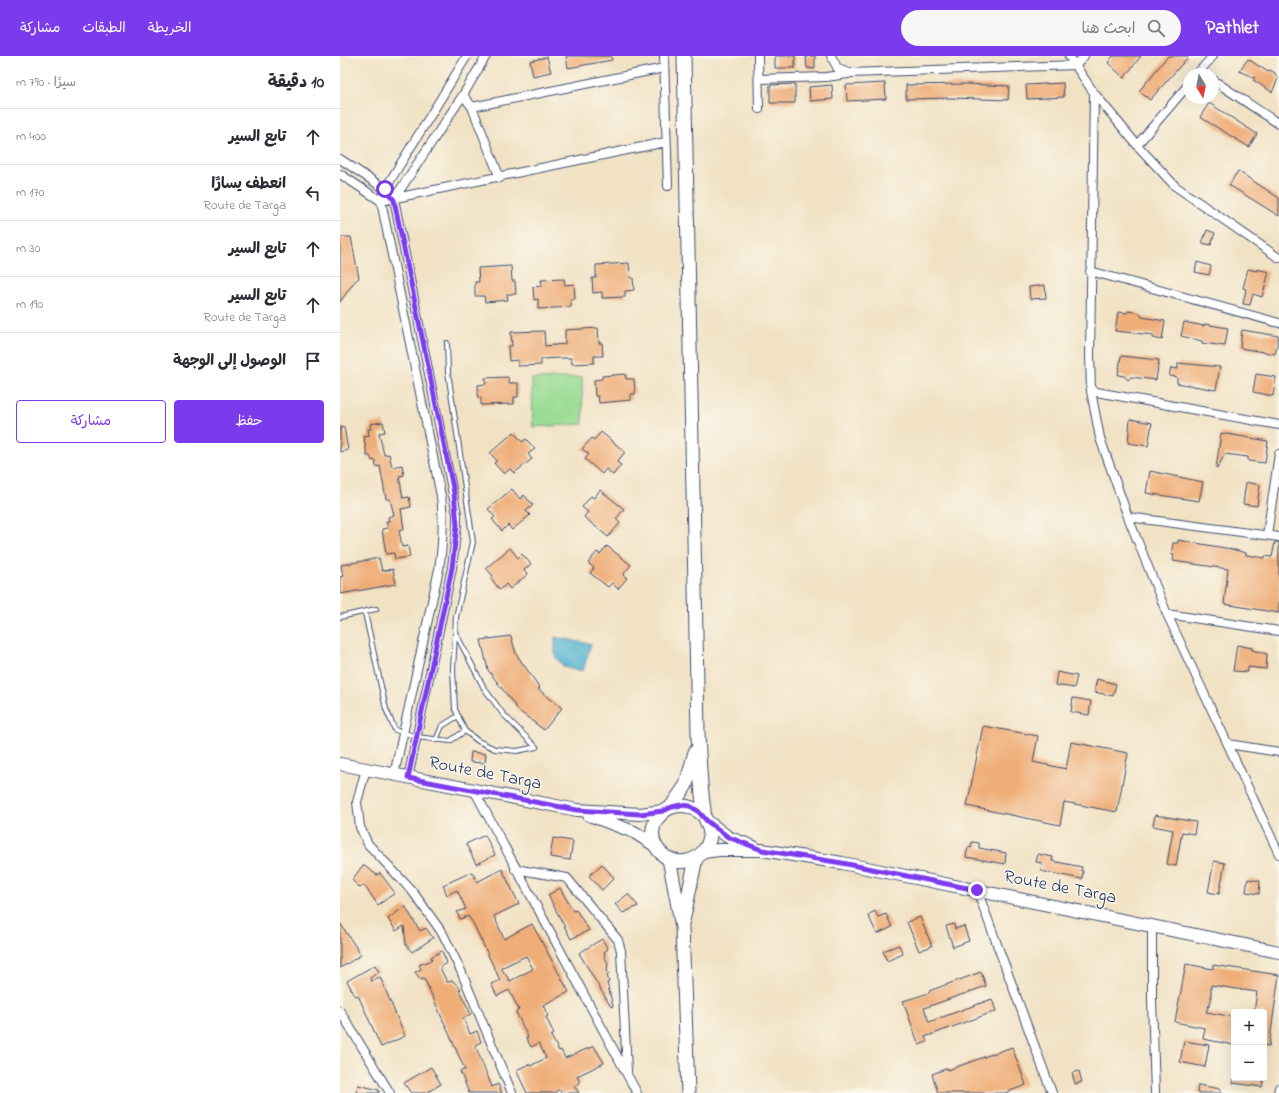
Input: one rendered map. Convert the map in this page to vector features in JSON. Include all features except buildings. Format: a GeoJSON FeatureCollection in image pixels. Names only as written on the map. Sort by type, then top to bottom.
{"type":"FeatureCollection","features":[{"type":"Feature","properties":{"kind":"main road"},"geometry":{"type":"LineString","coordinates":[[684,56],[698,732],[701,789],[710,835],[708,844],[699,855],[687,861],[678,862],[669,859],[661,853],[656,846],[653,837],[654,827],[657,818],[667,809],[686,785],[693,761],[698,732]]}},
{"type":"Feature","properties":{"kind":"main road","name":"Route de Targa"},"geometry":{"type":"LineString","coordinates":[[340,764],[577,810],[640,814],[667,809]]}},
{"type":"Feature","properties":{"kind":"main road"},"geometry":{"type":"LineString","coordinates":[[667,809],[681,805],[690,806],[706,819]]}},
{"type":"Feature","properties":{"kind":"main road","name":"Route de Targa"},"geometry":{"type":"LineString","coordinates":[[577,810],[634,832],[656,846]]}},
{"type":"Feature","properties":{"kind":"main road","name":"Route de Targa"},"geometry":{"type":"LineString","coordinates":[[706,819],[728,837],[762,850]]}},
{"type":"Feature","properties":{"kind":"main road","name":"Route de Targa"},"geometry":{"type":"LineString","coordinates":[[699,855],[719,850],[762,850],[842,863],[1279,952]]}},
{"type":"Feature","properties":{"kind":"main road"},"geometry":{"type":"LineString","coordinates":[[682,927],[699,855]]}},
{"type":"Feature","properties":{"kind":"main road"},"geometry":{"type":"LineString","coordinates":[[669,859],[682,927],[688,1093]]}},
{"type":"Feature","properties":{"kind":"street"},"geometry":{"type":"LineString","coordinates":[[394,775],[442,549],[444,516],[382,201],[385,189],[468,56]]}},
{"type":"Feature","properties":{"kind":"street"},"geometry":{"type":"LineString","coordinates":[[394,200],[463,95],[486,56]]}},
{"type":"Feature","properties":{"kind":"street"},"geometry":{"type":"LineString","coordinates":[[664,56],[668,186]]}},
{"type":"Feature","properties":{"kind":"street"},"geometry":{"type":"LineString","coordinates":[[758,56],[759,109]]}},
{"type":"Feature","properties":{"kind":"street"},"geometry":{"type":"LineString","coordinates":[[831,56],[838,69],[850,73]]}},
{"type":"Feature","properties":{"kind":"street"},"geometry":{"type":"LineString","coordinates":[[1069,56],[1094,94],[1137,145],[1175,186],[1279,258]]}},
{"type":"Feature","properties":{"kind":"street"},"geometry":{"type":"LineString","coordinates":[[759,79],[826,77],[850,73],[1076,65],[1084,56]]}},
{"type":"Feature","properties":{"kind":"street"},"geometry":{"type":"LineString","coordinates":[[1204,68],[1213,56]]}},
{"type":"Feature","properties":{"kind":"street"},"geometry":{"type":"LineString","coordinates":[[472,107],[664,68]]}},
{"type":"Feature","properties":{"kind":"street"},"geometry":{"type":"LineString","coordinates":[[1219,84],[1279,124]]}},
{"type":"Feature","properties":{"kind":"street"},"geometry":{"type":"LineString","coordinates":[[1137,145],[1183,91]]}},
{"type":"Feature","properties":{"kind":"street"},"geometry":{"type":"LineString","coordinates":[[1094,94],[1090,271],[1092,391],[1100,438],[1128,517],[1168,614],[1279,854]]}},
{"type":"Feature","properties":{"kind":"street"},"geometry":{"type":"LineString","coordinates":[[463,95],[472,107],[500,178]]}},
{"type":"Feature","properties":{"kind":"street"},"geometry":{"type":"LineString","coordinates":[[340,174],[382,201],[394,200],[666,142]]}},
{"type":"Feature","properties":{"kind":"street"},"geometry":{"type":"LineString","coordinates":[[340,159],[385,189],[394,200],[457,514],[452,568],[408,778]]}},
{"type":"Feature","properties":{"kind":"street"},"geometry":{"type":"LineString","coordinates":[[1090,271],[1279,323]]}},
{"type":"Feature","properties":{"kind":"street"},"geometry":{"type":"LineString","coordinates":[[1092,391],[1279,425]]}},
{"type":"Feature","properties":{"kind":"street"},"geometry":{"type":"LineString","coordinates":[[1267,535],[1279,454]]}},
{"type":"Feature","properties":{"kind":"street"},"geometry":{"type":"LineString","coordinates":[[1128,517],[1279,537]]}},
{"type":"Feature","properties":{"kind":"street"},"geometry":{"type":"LineString","coordinates":[[1168,614],[1279,631]]}},
{"type":"Feature","properties":{"kind":"street"},"geometry":{"type":"LineString","coordinates":[[1228,744],[1279,752]]}},
{"type":"Feature","properties":{"kind":"street"},"geometry":{"type":"LineString","coordinates":[[366,769],[357,802],[360,826],[368,844],[413,892],[443,934],[461,971],[512,1093]]}},
{"type":"Feature","properties":{"kind":"street"},"geometry":{"type":"LineString","coordinates":[[474,790],[515,869],[637,1093]]}},
{"type":"Feature","properties":{"kind":"street"},"geometry":{"type":"LineString","coordinates":[[515,869],[567,878],[618,940],[621,951],[627,1074]]}},
{"type":"Feature","properties":{"kind":"street"},"geometry":{"type":"LineString","coordinates":[[977,890],[1052,1093]]}},
{"type":"Feature","properties":{"kind":"street"},"geometry":{"type":"LineString","coordinates":[[1152,925],[1152,999],[1155,1093]]}},
{"type":"Feature","properties":{"kind":"street"},"geometry":{"type":"LineString","coordinates":[[340,1011],[390,1093]]}},
{"type":"Feature","properties":{"kind":"street"},"geometry":{"type":"LineString","coordinates":[[1278,1093],[1279,1088]]}},
{"type":"Feature","properties":{"kind":"lane"},"geometry":{"type":"LineString","coordinates":[[447,343],[448,372],[473,542],[456,617],[455,633],[453,669],[455,709],[465,731],[478,741],[496,749],[517,750],[536,747],[503,714],[484,688],[455,633]]}},
{"type":"Feature","properties":{"kind":"lane"},"geometry":{"type":"LineString","coordinates":[[340,617],[365,613],[376,609]]}},
{"type":"Feature","properties":{"kind":"lane"},"geometry":{"type":"LineString","coordinates":[[365,613],[386,709],[395,730],[403,734],[417,737],[450,741],[465,731]]}},
{"type":"Feature","properties":{"kind":"lane"},"geometry":{"type":"LineString","coordinates":[[436,740],[442,726],[458,716]]}},
{"type":"Feature","properties":{"kind":"green space"},"geometry":{"type":"Polygon","coordinates":[[[582,377],[583,424],[533,427],[532,379],[582,377]]]}},
{"type":"Feature","properties":{"kind":"water"},"geometry":{"type":"Polygon","coordinates":[[[555,637],[591,644],[583,671],[564,667],[555,656],[555,637]]]}},
{"type":"Feature","properties":{"kind":"route"},"geometry":{"type":"LineString","coordinates":[[385,189],[394,200],[457,514],[455,549],[452,568],[408,778],[577,810],[640,814],[663,811],[681,805],[690,806],[728,837],[762,850],[842,863],[977,890]]}}]}
